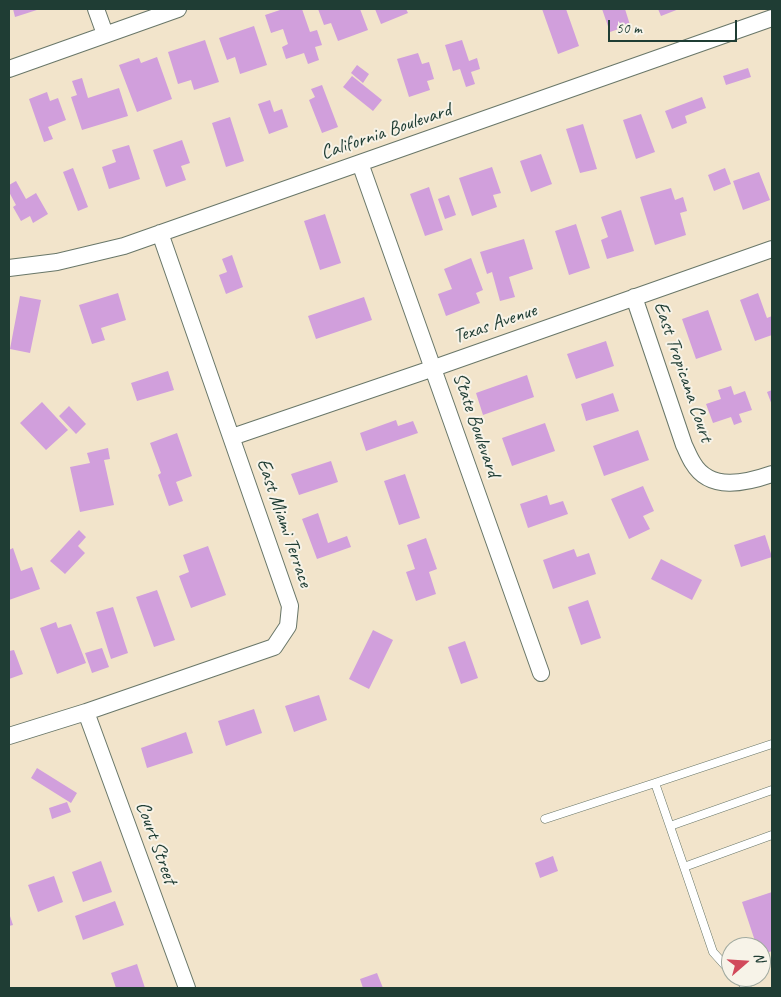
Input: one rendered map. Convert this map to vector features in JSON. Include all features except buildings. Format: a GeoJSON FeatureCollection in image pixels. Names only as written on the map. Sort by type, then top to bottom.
{"type":"FeatureCollection","features":[{"type":"Feature","properties":{"kind":"street"},"geometry":{"type":"LineString","coordinates":[[96,9],[105,34]]}},
{"type":"Feature","properties":{"kind":"street"},"geometry":{"type":"LineString","coordinates":[[9,69],[178,9]]}},
{"type":"Feature","properties":{"kind":"street","name":"California Boulevard"},"geometry":{"type":"LineString","coordinates":[[9,268],[57,262],[124,246],[360,163],[771,24]]}},
{"type":"Feature","properties":{"kind":"street","name":"State Boulevard"},"geometry":{"type":"LineString","coordinates":[[360,163],[541,673]]}},
{"type":"Feature","properties":{"kind":"street","name":"East Miami Terrace"},"geometry":{"type":"LineString","coordinates":[[9,736],[86,712],[274,647],[288,626],[290,606],[160,233]]}},
{"type":"Feature","properties":{"kind":"street","name":"Texas Avenue"},"geometry":{"type":"LineString","coordinates":[[232,437],[772,249]]}},
{"type":"Feature","properties":{"kind":"street","name":"East Tropicana Court"},"geometry":{"type":"LineString","coordinates":[[634,297],[684,445],[693,464],[702,474],[715,481],[732,484],[772,474]]}},
{"type":"Feature","properties":{"kind":"street","name":"Court Street"},"geometry":{"type":"LineString","coordinates":[[86,712],[187,988]]}},
{"type":"Feature","properties":{"kind":"lane"},"geometry":{"type":"LineString","coordinates":[[545,819],[772,744]]}},
{"type":"Feature","properties":{"kind":"lane"},"geometry":{"type":"LineString","coordinates":[[655,783],[713,952],[721,961]]}},
{"type":"Feature","properties":{"kind":"lane"},"geometry":{"type":"LineString","coordinates":[[670,826],[772,790]]}},
{"type":"Feature","properties":{"kind":"lane"},"geometry":{"type":"LineString","coordinates":[[684,867],[772,835]]}}]}
